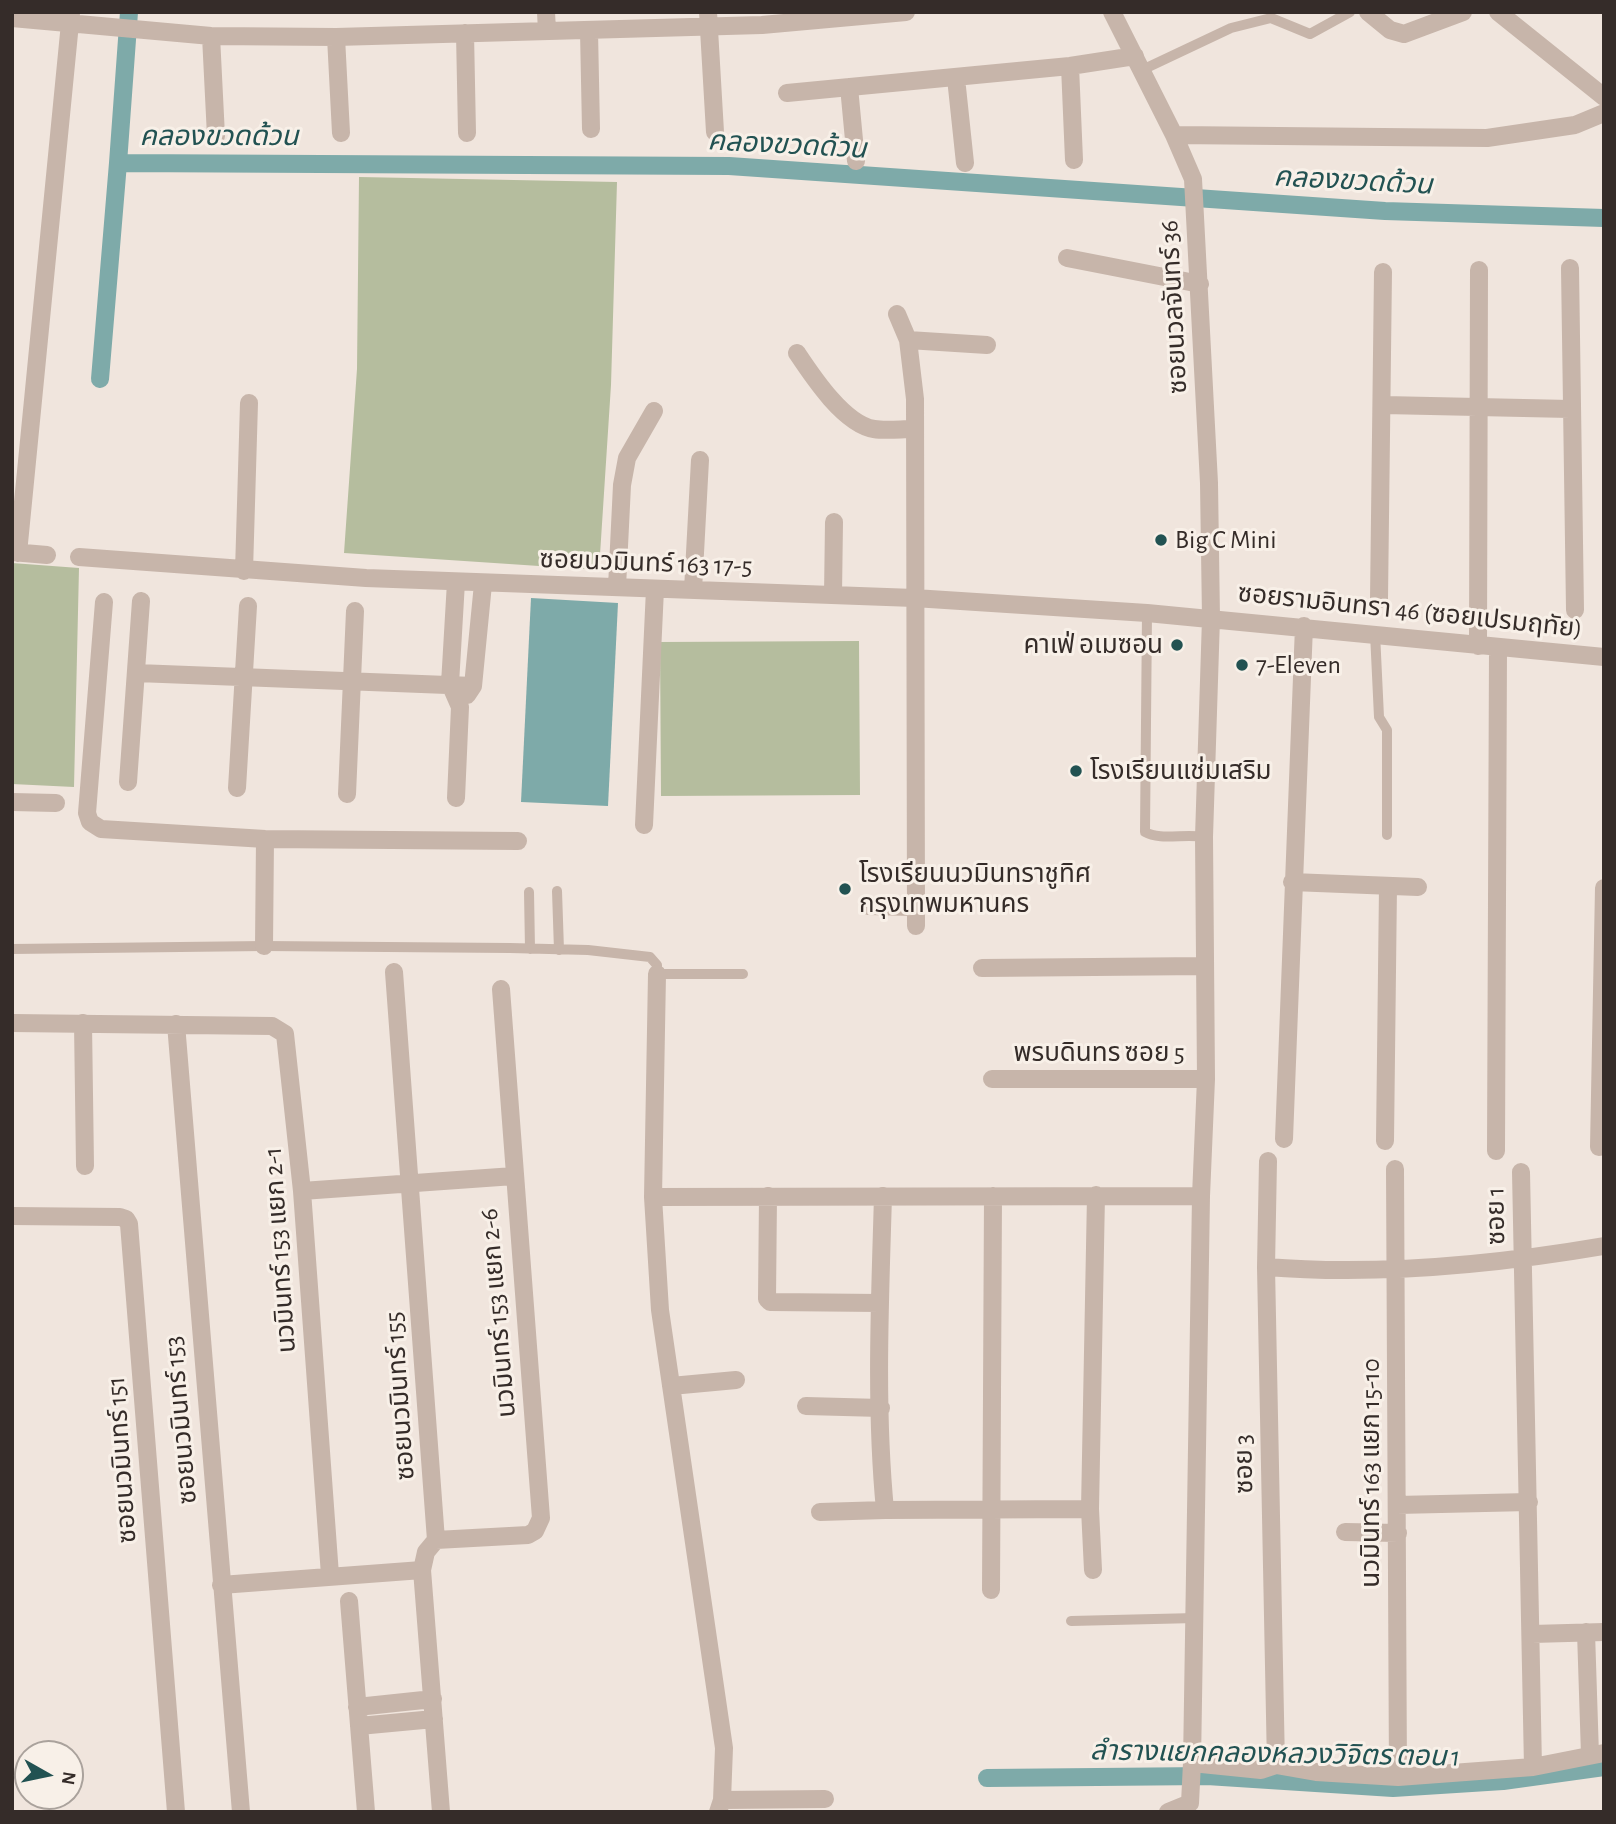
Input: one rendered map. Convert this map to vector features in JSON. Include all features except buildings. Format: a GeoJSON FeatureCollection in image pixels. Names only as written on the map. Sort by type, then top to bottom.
{"type":"FeatureCollection","features":[{"type":"Feature","properties":{"kind":"street"},"geometry":{"type":"LineString","coordinates":[[546,12],[547,31]]}},
{"type":"Feature","properties":{"kind":"street"},"geometry":{"type":"LineString","coordinates":[[12,18],[71,18],[128,28],[211,36],[336,37],[589,31],[710,19],[762,25],[801,17],[906,12]]}},
{"type":"Feature","properties":{"kind":"street","name":"ซอยนวลจันทร์ 36"},"geometry":{"type":"LineString","coordinates":[[1112,12],[1174,135],[1193,179],[1200,284],[1211,618],[1204,837],[1206,1079],[1201,1196],[1192,1765],[1190,1803],[1168,1812]]}},
{"type":"Feature","properties":{"kind":"street"},"geometry":{"type":"LineString","coordinates":[[1368,12],[1390,30],[1404,34],[1462,12]]}},
{"type":"Feature","properties":{"kind":"street"},"geometry":{"type":"LineString","coordinates":[[1498,12],[1604,97]]}},
{"type":"Feature","properties":{"kind":"street"},"geometry":{"type":"LineString","coordinates":[[47,555],[15,553],[71,18]]}},
{"type":"Feature","properties":{"kind":"street"},"geometry":{"type":"LineString","coordinates":[[710,19],[715,132]]}},
{"type":"Feature","properties":{"kind":"street"},"geometry":{"type":"LineString","coordinates":[[589,31],[591,129]]}},
{"type":"Feature","properties":{"kind":"street"},"geometry":{"type":"LineString","coordinates":[[465,33],[467,133]]}},
{"type":"Feature","properties":{"kind":"street"},"geometry":{"type":"LineString","coordinates":[[211,36],[216,136]]}},
{"type":"Feature","properties":{"kind":"street"},"geometry":{"type":"LineString","coordinates":[[336,37],[341,133]]}},
{"type":"Feature","properties":{"kind":"street"},"geometry":{"type":"LineString","coordinates":[[787,93],[1070,66],[1139,63]]}},
{"type":"Feature","properties":{"kind":"street"},"geometry":{"type":"LineString","coordinates":[[1070,66],[1074,160]]}},
{"type":"Feature","properties":{"kind":"street"},"geometry":{"type":"LineString","coordinates":[[956,78],[965,163]]}},
{"type":"Feature","properties":{"kind":"street"},"geometry":{"type":"LineString","coordinates":[[849,87],[856,161]]}},
{"type":"Feature","properties":{"kind":"street"},"geometry":{"type":"LineString","coordinates":[[1174,135],[1487,138],[1575,125],[1604,113]]}},
{"type":"Feature","properties":{"kind":"street"},"geometry":{"type":"LineString","coordinates":[[1067,258],[1200,284]]}},
{"type":"Feature","properties":{"kind":"street"},"geometry":{"type":"LineString","coordinates":[[1570,268],[1575,610]]}},
{"type":"Feature","properties":{"kind":"street"},"geometry":{"type":"LineString","coordinates":[[1478,646],[1476,406],[1479,270]]}},
{"type":"Feature","properties":{"kind":"street"},"geometry":{"type":"LineString","coordinates":[[1379,599],[1384,405],[1382,272]]}},
{"type":"Feature","properties":{"kind":"street"},"geometry":{"type":"LineString","coordinates":[[897,314],[908,340],[915,399],[916,926]]}},
{"type":"Feature","properties":{"kind":"street"},"geometry":{"type":"LineString","coordinates":[[908,340],[987,345]]}},
{"type":"Feature","properties":{"kind":"street"},"geometry":{"type":"LineString","coordinates":[[797,353],[828,395],[859,424],[874,429],[913,429]]}},
{"type":"Feature","properties":{"kind":"street"},"geometry":{"type":"LineString","coordinates":[[244,571],[249,403]]}},
{"type":"Feature","properties":{"kind":"street"},"geometry":{"type":"LineString","coordinates":[[1384,405],[1570,409]]}},
{"type":"Feature","properties":{"kind":"street"},"geometry":{"type":"LineString","coordinates":[[617,587],[622,485],[627,458],[654,411]]}},
{"type":"Feature","properties":{"kind":"street"},"geometry":{"type":"LineString","coordinates":[[693,590],[700,460]]}},
{"type":"Feature","properties":{"kind":"street"},"geometry":{"type":"LineString","coordinates":[[833,595],[834,522]]}},
{"type":"Feature","properties":{"kind":"street","name":"ซอยนวมินทร์ 163 17-5"},"geometry":{"type":"LineString","coordinates":[[79,557],[244,571],[483,584],[914,598],[1211,618]]}},
{"type":"Feature","properties":{"kind":"street"},"geometry":{"type":"LineString","coordinates":[[456,582],[450,684],[460,707],[456,798]]}},
{"type":"Feature","properties":{"kind":"street"},"geometry":{"type":"LineString","coordinates":[[460,707],[473,686],[483,584]]}},
{"type":"Feature","properties":{"kind":"street"},"geometry":{"type":"LineString","coordinates":[[645,825],[655,589]]}},
{"type":"Feature","properties":{"kind":"street"},"geometry":{"type":"LineString","coordinates":[[128,782],[141,601]]}},
{"type":"Feature","properties":{"kind":"street"},"geometry":{"type":"LineString","coordinates":[[104,602],[89,792],[90,822],[113,831],[265,839],[518,841]]}},
{"type":"Feature","properties":{"kind":"street"},"geometry":{"type":"LineString","coordinates":[[237,788],[248,606]]}},
{"type":"Feature","properties":{"kind":"street"},"geometry":{"type":"LineString","coordinates":[[347,794],[355,611]]}},
{"type":"Feature","properties":{"kind":"street","name":"ซอยรามอินทรา 46 (ซอยเปรมฤทัย)"},"geometry":{"type":"LineString","coordinates":[[1211,618],[1375,633],[1498,649],[1604,657]]}},
{"type":"Feature","properties":{"kind":"street"},"geometry":{"type":"LineString","coordinates":[[1284,1139],[1304,626]]}},
{"type":"Feature","properties":{"kind":"street"},"geometry":{"type":"LineString","coordinates":[[1496,1152],[1498,649]]}},
{"type":"Feature","properties":{"kind":"street"},"geometry":{"type":"LineString","coordinates":[[137,673],[473,686]]}},
{"type":"Feature","properties":{"kind":"street"},"geometry":{"type":"LineString","coordinates":[[12,802],[56,803]]}},
{"type":"Feature","properties":{"kind":"street"},"geometry":{"type":"LineString","coordinates":[[264,946],[265,839]]}},
{"type":"Feature","properties":{"kind":"street"},"geometry":{"type":"LineString","coordinates":[[1292,882],[1418,887]]}},
{"type":"Feature","properties":{"kind":"street"},"geometry":{"type":"LineString","coordinates":[[1385,1141],[1388,886]]}},
{"type":"Feature","properties":{"kind":"street"},"geometry":{"type":"LineString","coordinates":[[1599,1147],[1604,888]]}},
{"type":"Feature","properties":{"kind":"street"},"geometry":{"type":"LineString","coordinates":[[868,906],[914,907]]}},
{"type":"Feature","properties":{"kind":"street"},"geometry":{"type":"LineString","coordinates":[[982,968],[1205,966]]}},
{"type":"Feature","properties":{"kind":"street","name":"ซอยนวมินทร์ 155"},"geometry":{"type":"LineString","coordinates":[[394,972],[436,1540],[426,1552],[422,1570],[441,1812]]}},
{"type":"Feature","properties":{"kind":"street"},"geometry":{"type":"LineString","coordinates":[[657,974],[653,1197],[660,1310],[724,1748],[720,1806],[825,1799]]}},
{"type":"Feature","properties":{"kind":"street","name":"นวมินทร์ 153 แยก 2-6"},"geometry":{"type":"LineString","coordinates":[[436,1540],[528,1535],[536,1531],[541,1518],[501,989]]}},
{"type":"Feature","properties":{"kind":"street"},"geometry":{"type":"LineString","coordinates":[[12,1023],[176,1024]]}},
{"type":"Feature","properties":{"kind":"street"},"geometry":{"type":"LineString","coordinates":[[83,1023],[85,1166]]}},
{"type":"Feature","properties":{"kind":"street","name":"นวมินทร์ 153 แยก 2-1"},"geometry":{"type":"LineString","coordinates":[[176,1024],[272,1026],[285,1034],[302,1191],[330,1575]]}},
{"type":"Feature","properties":{"kind":"street","name":"ซอยนวมินทร์ 153"},"geometry":{"type":"LineString","coordinates":[[176,1024],[241,1812]]}},
{"type":"Feature","properties":{"kind":"street","name":"พรบดินทร ซอย 5"},"geometry":{"type":"LineString","coordinates":[[992,1079],[1206,1079]]}},
{"type":"Feature","properties":{"kind":"street","name":"ซอย 3"},"geometry":{"type":"LineString","coordinates":[[1268,1161],[1266,1267],[1276,1765]]}},
{"type":"Feature","properties":{"kind":"street","name":"นวมินทร์ 163 แยก 15-10"},"geometry":{"type":"LineString","coordinates":[[1395,1169],[1398,1777]]}},
{"type":"Feature","properties":{"kind":"street","name":"ซอย 1"},"geometry":{"type":"LineString","coordinates":[[1521,1172],[1533,1767]]}},
{"type":"Feature","properties":{"kind":"street"},"geometry":{"type":"LineString","coordinates":[[302,1191],[514,1176]]}},
{"type":"Feature","properties":{"kind":"street"},"geometry":{"type":"LineString","coordinates":[[1093,1570],[1090,1509],[1096,1195]]}},
{"type":"Feature","properties":{"kind":"street"},"geometry":{"type":"LineString","coordinates":[[768,1196],[769,1302],[880,1303]]}},
{"type":"Feature","properties":{"kind":"street"},"geometry":{"type":"LineString","coordinates":[[883,1196],[880,1303],[885,1510]]}},
{"type":"Feature","properties":{"kind":"street"},"geometry":{"type":"LineString","coordinates":[[991,1590],[993,1196]]}},
{"type":"Feature","properties":{"kind":"street"},"geometry":{"type":"LineString","coordinates":[[653,1197],[1201,1196]]}},
{"type":"Feature","properties":{"kind":"street","name":"ซอยนวมินทร์ 151"},"geometry":{"type":"LineString","coordinates":[[12,1216],[120,1217],[126,1219],[128,1224],[176,1812]]}},
{"type":"Feature","properties":{"kind":"street"},"geometry":{"type":"LineString","coordinates":[[1266,1267],[1396,1269],[1523,1259],[1604,1246]]}},
{"type":"Feature","properties":{"kind":"street"},"geometry":{"type":"LineString","coordinates":[[671,1386],[736,1380]]}},
{"type":"Feature","properties":{"kind":"street"},"geometry":{"type":"LineString","coordinates":[[806,1406],[881,1408]]}},
{"type":"Feature","properties":{"kind":"street"},"geometry":{"type":"LineString","coordinates":[[1397,1505],[1529,1502]]}},
{"type":"Feature","properties":{"kind":"street"},"geometry":{"type":"LineString","coordinates":[[820,1512],[990,1507],[1090,1509]]}},
{"type":"Feature","properties":{"kind":"street"},"geometry":{"type":"LineString","coordinates":[[1345,1532],[1398,1533]]}},
{"type":"Feature","properties":{"kind":"street"},"geometry":{"type":"LineString","coordinates":[[221,1584],[422,1570]]}},
{"type":"Feature","properties":{"kind":"street"},"geometry":{"type":"LineString","coordinates":[[348,1601],[366,1812]]}},
{"type":"Feature","properties":{"kind":"street"},"geometry":{"type":"LineString","coordinates":[[1192,1765],[1261,1770],[1276,1765],[1316,1772],[1398,1777],[1533,1767],[1597,1754],[1595,1632],[1532,1634]]}},
{"type":"Feature","properties":{"kind":"street"},"geometry":{"type":"LineString","coordinates":[[357,1707],[433,1699]]}},
{"type":"Feature","properties":{"kind":"street"},"geometry":{"type":"LineString","coordinates":[[359,1726],[434,1719]]}},
{"type":"Feature","properties":{"kind":"lane"},"geometry":{"type":"LineString","coordinates":[[1139,63],[1231,28],[1271,18],[1310,34],[1350,12]]}},
{"type":"Feature","properties":{"kind":"lane"},"geometry":{"type":"LineString","coordinates":[[1147,613],[1145,832],[1153,836],[1190,834],[1204,837]]}},
{"type":"Feature","properties":{"kind":"lane"},"geometry":{"type":"LineString","coordinates":[[1375,633],[1379,717],[1387,730],[1387,835]]}},
{"type":"Feature","properties":{"kind":"lane"},"geometry":{"type":"LineString","coordinates":[[557,891],[559,950]]}},
{"type":"Feature","properties":{"kind":"lane"},"geometry":{"type":"LineString","coordinates":[[529,892],[530,949]]}},
{"type":"Feature","properties":{"kind":"lane"},"geometry":{"type":"LineString","coordinates":[[12,949],[264,946],[530,949],[642,955],[654,960],[657,974],[743,974]]}},
{"type":"Feature","properties":{"kind":"lane"},"geometry":{"type":"LineString","coordinates":[[1072,1621],[1196,1618]]}},
{"type":"Feature","properties":{"kind":"green space"},"geometry":{"type":"Polygon","coordinates":[[[359,177],[617,182],[611,385],[599,570],[344,553],[357,369],[359,177]]]}},
{"type":"Feature","properties":{"kind":"green space"},"geometry":{"type":"Polygon","coordinates":[[[12,563],[79,568],[74,787],[12,784],[12,563]]]}},
{"type":"Feature","properties":{"kind":"green space"},"geometry":{"type":"Polygon","coordinates":[[[859,641],[860,795],[661,796],[660,642],[859,641]]]}},
{"type":"Feature","properties":{"kind":"water"},"geometry":{"type":"Polygon","coordinates":[[[531,598],[618,603],[608,806],[521,802],[531,598]]]}},
{"type":"Feature","properties":{"kind":"waterway","name":"คลองขวดด้วน"},"geometry":{"type":"LineString","coordinates":[[129,12],[118,163],[729,166],[1385,211],[1604,218]]}},
{"type":"Feature","properties":{"kind":"waterway"},"geometry":{"type":"LineString","coordinates":[[100,379],[118,163]]}},
{"type":"Feature","properties":{"kind":"waterway","name":"ลำรางแยกคลองหลวงวิจิตร ตอน 1"},"geometry":{"type":"LineString","coordinates":[[987,1778],[1207,1776],[1393,1788],[1503,1781],[1604,1767]]}},
{"type":"Feature","properties":{"kind":"place","name":"Big C Mini"},"geometry":{"type":"Point","coordinates":[1161,540]}},
{"type":"Feature","properties":{"kind":"place","name":"คาเฟ่ อเมซอน"},"geometry":{"type":"Point","coordinates":[1177,645]}},
{"type":"Feature","properties":{"kind":"place","name":"7-Eleven"},"geometry":{"type":"Point","coordinates":[1242,665]}},
{"type":"Feature","properties":{"kind":"place","name":"โรงเรียนแช่มเสริม"},"geometry":{"type":"Point","coordinates":[1076,771]}},
{"type":"Feature","properties":{"kind":"place","name":"โรงเรียนนวมินทราชูทิศ กรุงเทพมหานคร"},"geometry":{"type":"Point","coordinates":[845,889]}}]}
